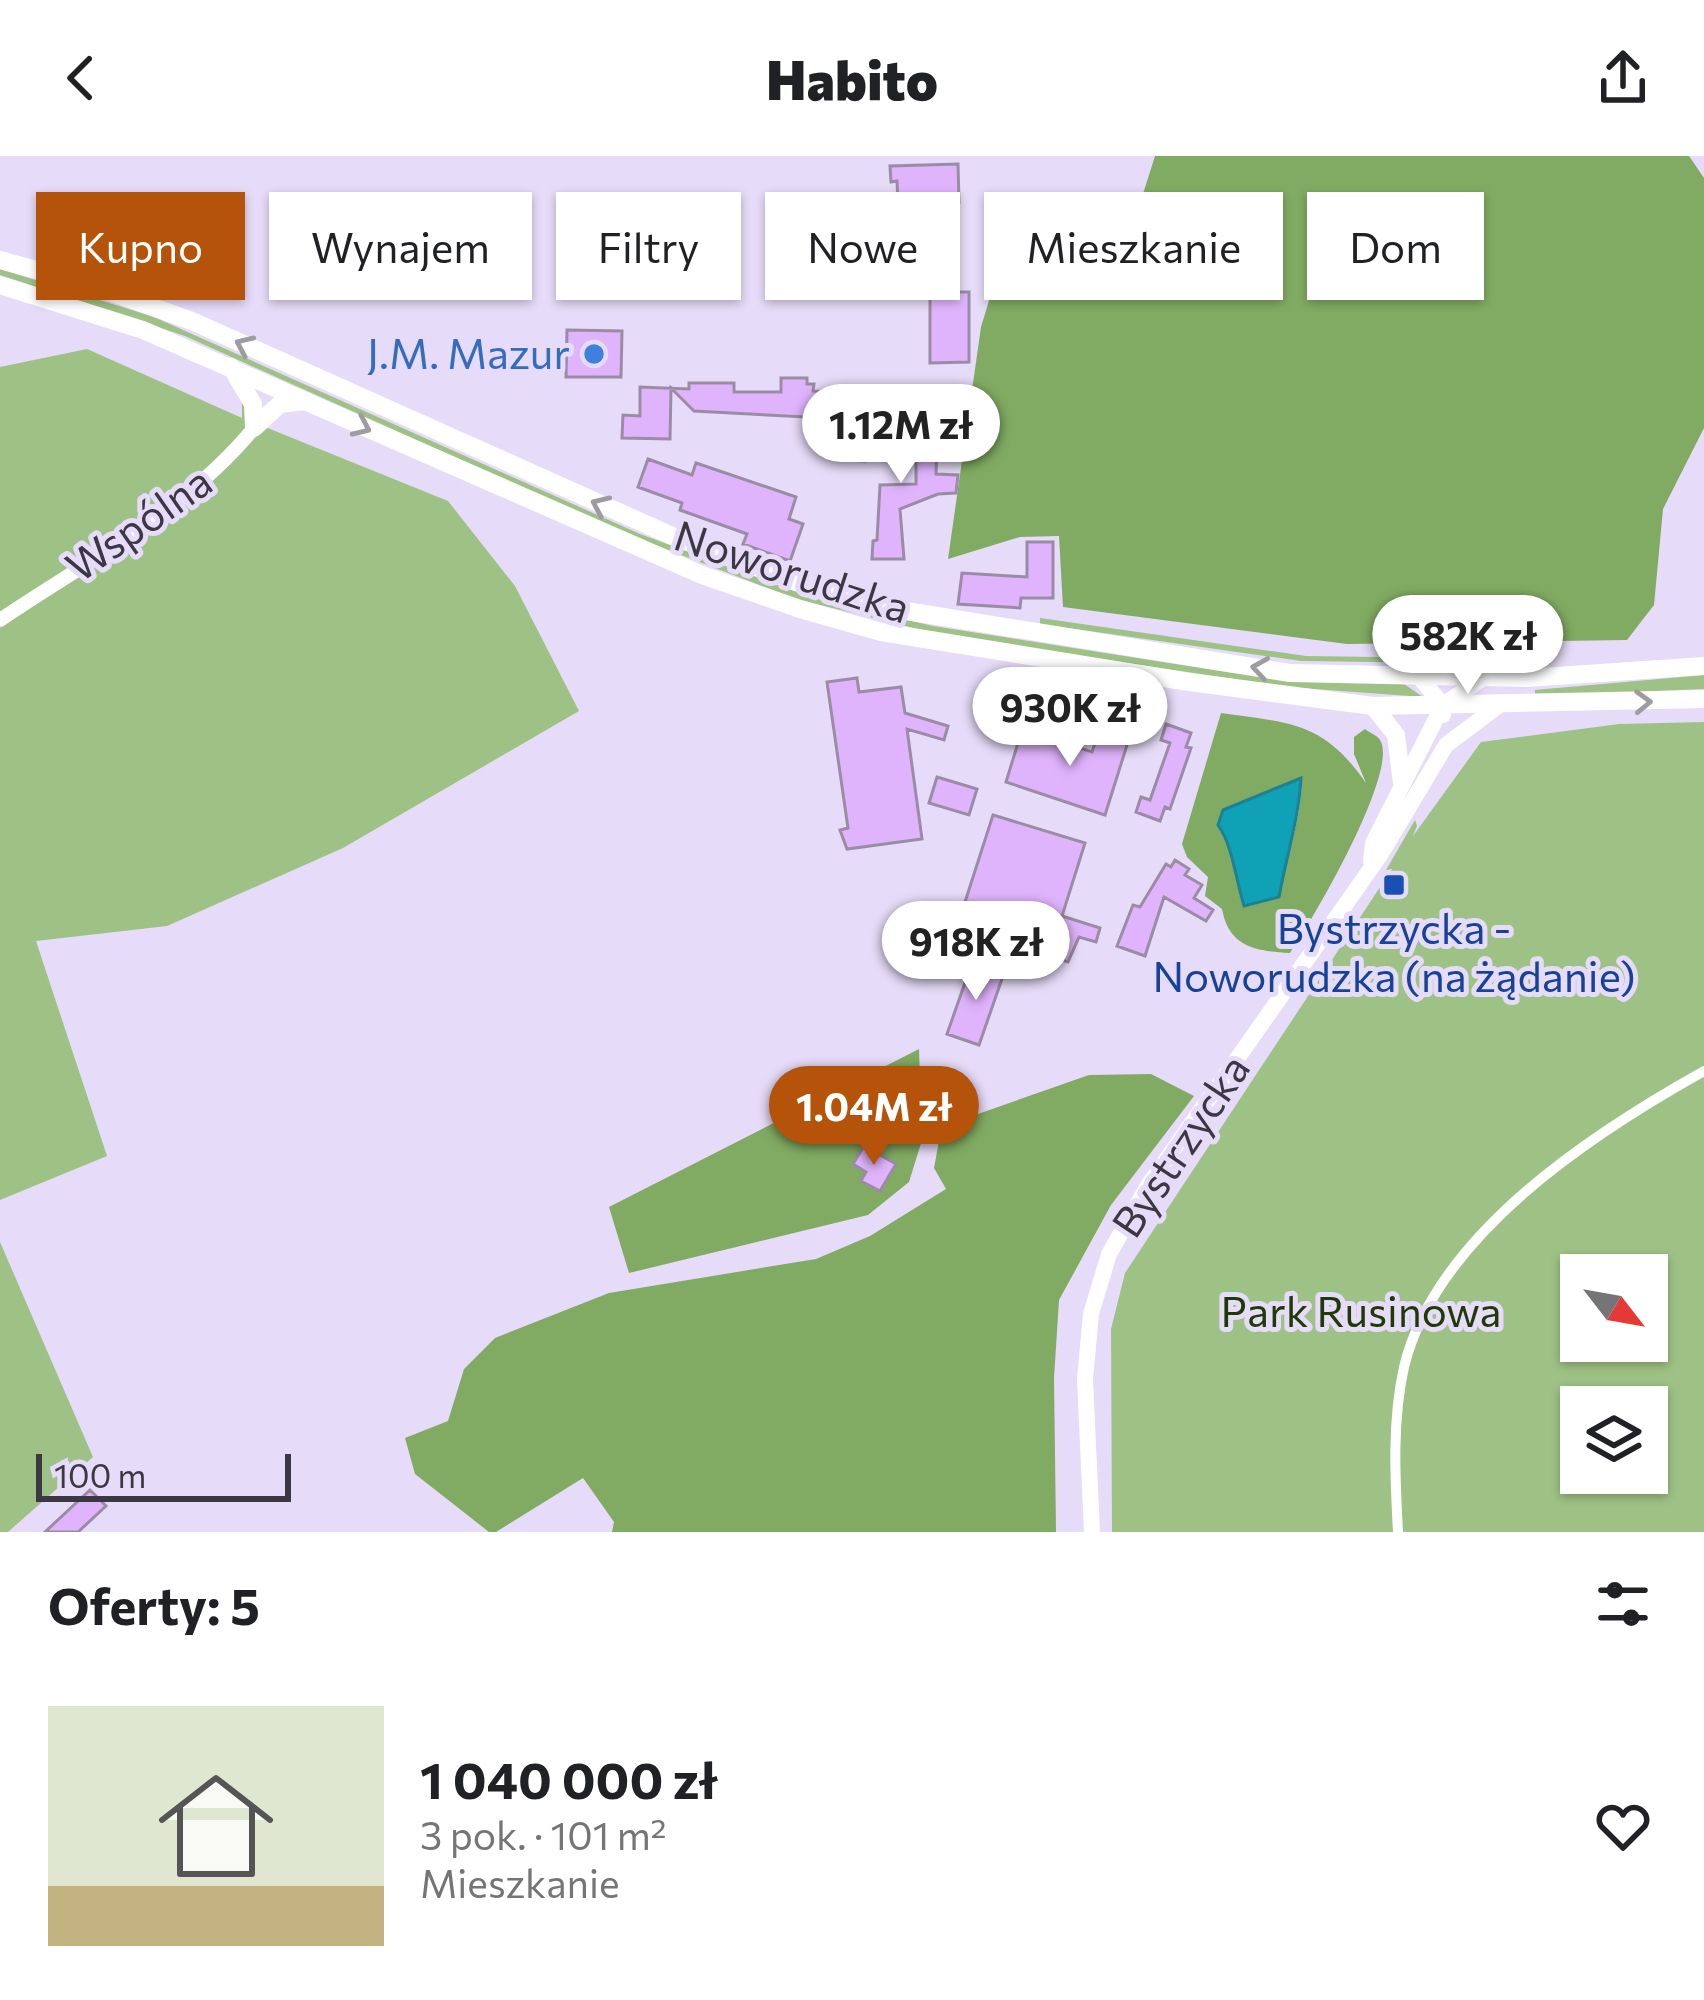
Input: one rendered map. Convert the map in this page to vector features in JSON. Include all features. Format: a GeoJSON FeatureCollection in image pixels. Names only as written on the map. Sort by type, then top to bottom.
{"type":"FeatureCollection","features":[{"type":"Feature","properties":{"kind":"main road","name":"Noworudzka"},"geometry":{"type":"LineString","coordinates":[[0,260],[91,285],[192,321],[628,517],[842,596],[946,618],[1290,673],[1483,678],[1704,666]]}},
{"type":"Feature","properties":{"kind":"main road","name":"Noworudzka"},"geometry":{"type":"LineString","coordinates":[[0,285],[142,330],[702,575],[881,632],[1373,706],[1704,699]]}},
{"type":"Feature","properties":{"kind":"main road"},"geometry":{"type":"LineString","coordinates":[[231,367],[253,404],[254,428]]}},
{"type":"Feature","properties":{"kind":"main road"},"geometry":{"type":"LineString","coordinates":[[254,428],[280,404],[304,400]]}},
{"type":"Feature","properties":{"kind":"main road"},"geometry":{"type":"LineString","coordinates":[[1373,706],[1396,734],[1402,783]]}},
{"type":"Feature","properties":{"kind":"street","name":"Wspólna"},"geometry":{"type":"LineString","coordinates":[[0,620],[178,502],[224,464],[254,428]]}},
{"type":"Feature","properties":{"kind":"street"},"geometry":{"type":"LineString","coordinates":[[0,603],[15,610]]}},
{"type":"Feature","properties":{"kind":"street"},"geometry":{"type":"LineString","coordinates":[[1419,677],[1443,705],[1446,746]]}},
{"type":"Feature","properties":{"kind":"street","name":"Bystrzycka"},"geometry":{"type":"LineString","coordinates":[[1371,864],[1373,843],[1443,705],[1483,678]]}},
{"type":"Feature","properties":{"kind":"street","name":"Bystrzycka"},"geometry":{"type":"LineString","coordinates":[[1092,1532],[1085,1379],[1091,1314],[1109,1254],[1150,1184],[1310,960],[1446,746],[1498,706]]}},
{"type":"Feature","properties":{"kind":"street"},"geometry":{"type":"LineString","coordinates":[[1398,1532],[1394,1466],[1399,1394],[1405,1364],[1433,1298],[1484,1235],[1546,1172],[1616,1122],[1704,1071]]}},
{"type":"Feature","properties":{"kind":"green space"},"geometry":{"type":"Polygon","coordinates":[[[1155,156],[1689,156],[1704,178],[1704,428],[1663,509],[1654,605],[1627,640],[1347,644],[1063,607],[1059,536],[1020,537],[948,559],[981,327],[989,300],[1283,300],[1283,192],[1144,192],[1155,156]]]}},
{"type":"Feature","properties":{"kind":"green space"},"geometry":{"type":"Polygon","coordinates":[[[0,269],[36,280],[36,287],[0,275],[0,269]]]}},
{"type":"Feature","properties":{"kind":"green space"},"geometry":{"type":"Polygon","coordinates":[[[76,300],[99,300],[154,317],[640,534],[814,598],[933,626],[1233,673],[1404,684],[1423,697],[1287,687],[1101,659],[926,631],[796,599],[619,531],[185,336],[76,300]]]}},
{"type":"Feature","properties":{"kind":"green space"},"geometry":{"type":"Polygon","coordinates":[[[87,349],[242,418],[242,395],[248,420],[448,501],[515,586],[579,711],[343,848],[167,926],[36,941],[107,1156],[0,1200],[0,367],[87,349]]]}},
{"type":"Feature","properties":{"kind":"green space"},"geometry":{"type":"Polygon","coordinates":[[[1040,618],[1306,656],[1517,659],[1518,664],[1301,661],[1040,624],[1040,618]]]}},
{"type":"Feature","properties":{"kind":"green space"},"geometry":{"type":"Polygon","coordinates":[[[1704,675],[1704,689],[1535,696],[1535,690],[1704,675]]]}},
{"type":"Feature","properties":{"kind":"green space"},"geometry":{"type":"Polygon","coordinates":[[[1221,713],[1303,728],[1335,747],[1366,783],[1354,754],[1354,737],[1365,729],[1380,740],[1383,757],[1366,813],[1290,953],[1266,951],[1237,939],[1222,909],[1205,896],[1208,877],[1187,857],[1182,844],[1221,713]],[[1302,778],[1222,809],[1218,825],[1243,907],[1279,898],[1302,778]]]}},
{"type":"Feature","properties":{"kind":"green space","name":"Park Rusinowa"},"geometry":{"type":"Polygon","coordinates":[[[1704,722],[1704,1532],[1112,1532],[1111,1329],[1125,1273],[1392,869],[1386,870],[1415,820],[1413,836],[1481,742],[1619,724],[1704,722]]]}},
{"type":"Feature","properties":{"kind":"green space"},"geometry":{"type":"Polygon","coordinates":[[[919,1049],[922,1140],[909,1182],[868,1215],[629,1273],[609,1207],[919,1049]]]}},
{"type":"Feature","properties":{"kind":"green space"},"geometry":{"type":"Polygon","coordinates":[[[1151,1074],[1194,1096],[1111,1205],[1059,1300],[1054,1378],[1056,1532],[612,1532],[614,1522],[583,1478],[489,1532],[415,1474],[405,1438],[448,1421],[464,1369],[495,1338],[609,1293],[816,1259],[870,1236],[946,1189],[934,1168],[941,1130],[955,1122],[1089,1075],[1151,1074]]]}},
{"type":"Feature","properties":{"kind":"green space"},"geometry":{"type":"Polygon","coordinates":[[[0,1242],[93,1457],[8,1532],[0,1532],[0,1242]]]}},
{"type":"Feature","properties":{"kind":"water"},"geometry":{"type":"Polygon","coordinates":[[[1301,778],[1279,897],[1244,906],[1231,853],[1218,825],[1223,810],[1301,778]]]}},
{"type":"Feature","properties":{"kind":"building"},"geometry":{"type":"Polygon","coordinates":[[[958,164],[959,192],[897,192],[890,166],[958,164]]]}},
{"type":"Feature","properties":{"kind":"building"},"geometry":{"type":"Polygon","coordinates":[[[960,292],[969,292],[969,362],[930,363],[930,300],[960,300],[960,292]]]}},
{"type":"Feature","properties":{"kind":"building","name":"J.M. Mazur"},"geometry":{"type":"Polygon","coordinates":[[[567,330],[622,331],[621,377],[566,377],[567,330]]]}},
{"type":"Feature","properties":{"kind":"building"},"geometry":{"type":"Polygon","coordinates":[[[781,378],[807,378],[807,384],[814,384],[813,391],[846,392],[845,413],[806,417],[694,411],[671,388],[734,383],[734,392],[781,392],[781,378]]]}},
{"type":"Feature","properties":{"kind":"building"},"geometry":{"type":"Polygon","coordinates":[[[640,387],[671,388],[670,439],[622,438],[623,415],[640,416],[640,387]]]}},
{"type":"Feature","properties":{"kind":"building"},"geometry":{"type":"Polygon","coordinates":[[[916,427],[937,445],[936,474],[958,475],[956,493],[938,494],[900,509],[904,559],[872,559],[880,485],[916,484],[916,457],[866,454],[865,461],[846,460],[848,436],[916,440],[916,427]]]}},
{"type":"Feature","properties":{"kind":"building"},"geometry":{"type":"Polygon","coordinates":[[[648,459],[692,475],[696,463],[796,497],[789,519],[803,524],[790,561],[743,544],[747,534],[680,510],[682,503],[638,487],[648,459]]]}},
{"type":"Feature","properties":{"kind":"building"},"geometry":{"type":"Polygon","coordinates":[[[1027,542],[1053,542],[1053,598],[1021,598],[1020,608],[958,604],[962,573],[1027,577],[1027,542]]]}},
{"type":"Feature","properties":{"kind":"building"},"geometry":{"type":"Polygon","coordinates":[[[857,678],[859,692],[901,687],[905,713],[948,726],[944,740],[907,729],[922,839],[847,849],[840,830],[848,828],[827,682],[857,678]]]}},
{"type":"Feature","properties":{"kind":"building"},"geometry":{"type":"Polygon","coordinates":[[[1117,722],[1133,726],[1105,815],[1006,782],[1022,730],[1092,752],[1097,737],[1112,742],[1117,722]]]}},
{"type":"Feature","properties":{"kind":"building"},"geometry":{"type":"Polygon","coordinates":[[[1166,724],[1191,733],[1186,747],[1191,748],[1170,809],[1165,807],[1160,821],[1136,812],[1141,797],[1150,800],[1170,743],[1161,740],[1166,724]]]}},
{"type":"Feature","properties":{"kind":"building"},"geometry":{"type":"Polygon","coordinates":[[[937,777],[977,789],[969,815],[929,803],[937,777]]]}},
{"type":"Feature","properties":{"kind":"building"},"geometry":{"type":"Polygon","coordinates":[[[993,815],[1085,843],[1062,916],[1100,928],[1096,942],[1079,937],[1068,962],[1030,950],[1036,925],[1006,914],[1000,933],[981,927],[987,908],[965,902],[993,815]]]}},
{"type":"Feature","properties":{"kind":"building"},"geometry":{"type":"Polygon","coordinates":[[[1175,860],[1189,869],[1185,875],[1202,885],[1194,898],[1213,910],[1206,921],[1164,897],[1145,956],[1117,946],[1133,905],[1140,907],[1166,864],[1171,867],[1175,860]]]}},
{"type":"Feature","properties":{"kind":"building"},"geometry":{"type":"Polygon","coordinates":[[[973,960],[1004,973],[979,1045],[947,1034],[973,960]]]}},
{"type":"Feature","properties":{"kind":"building"},"geometry":{"type":"Polygon","coordinates":[[[864,1146],[896,1164],[880,1191],[861,1181],[866,1172],[853,1164],[864,1146]]]}},
{"type":"Feature","properties":{"kind":"building"},"geometry":{"type":"Polygon","coordinates":[[[90,1490],[106,1506],[78,1532],[45,1532],[90,1490]]]}},
{"type":"Feature","properties":{"kind":"place","name":"J.M. Mazur"},"geometry":{"type":"Point","coordinates":[594,354]}},
{"type":"Feature","properties":{"kind":"place","name":"Bystrzycka - Noworudzka (na żądanie)"},"geometry":{"type":"Point","coordinates":[1394,885]}}]}
